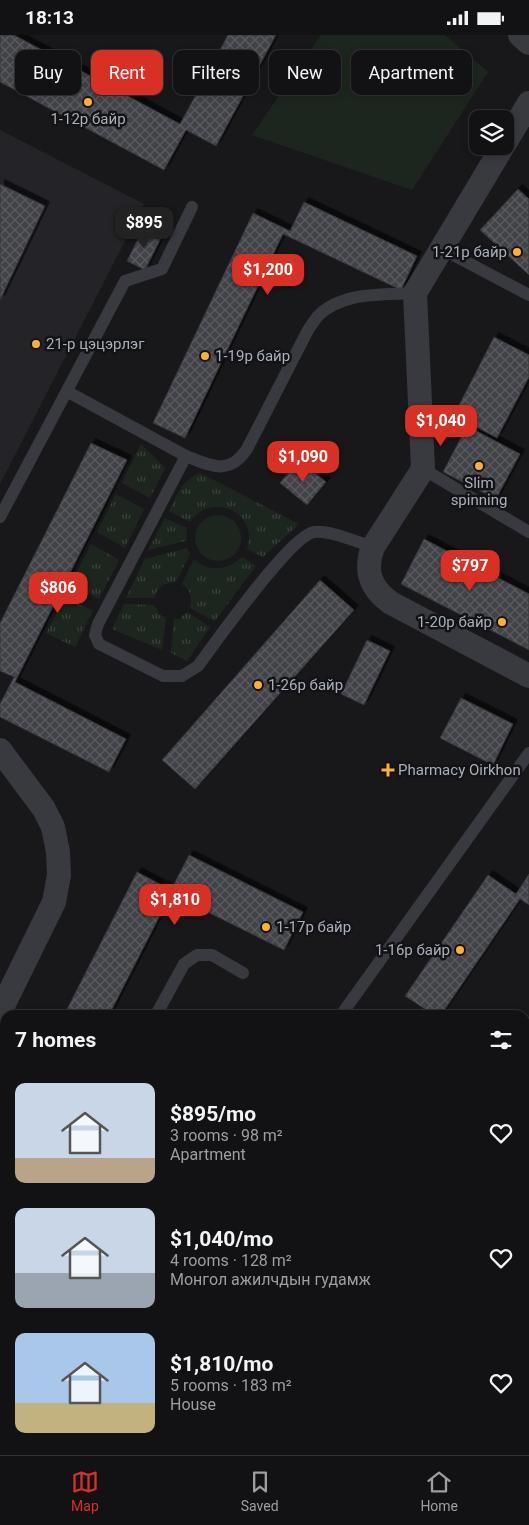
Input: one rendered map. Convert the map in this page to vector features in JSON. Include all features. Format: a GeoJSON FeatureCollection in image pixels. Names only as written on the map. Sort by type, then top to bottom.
{"type":"FeatureCollection","features":[{"type":"Feature","properties":{"kind":"street"},"geometry":{"type":"LineString","coordinates":[[520,35],[529,43]]}},
{"type":"Feature","properties":{"kind":"street"},"geometry":{"type":"LineString","coordinates":[[514,128],[529,103]]}},
{"type":"Feature","properties":{"kind":"street"},"geometry":{"type":"LineString","coordinates":[[498,155],[415,293],[423,469],[373,547],[369,569],[372,583],[379,595],[529,676]]}},
{"type":"Feature","properties":{"kind":"street"},"geometry":{"type":"LineString","coordinates":[[0,750],[44,809],[52,827],[58,852],[59,875],[54,902],[1,1010]]}},
{"type":"Feature","properties":{"kind":"lane"},"geometry":{"type":"LineString","coordinates":[[0,517],[125,281],[162,269],[192,207]]}},
{"type":"Feature","properties":{"kind":"lane"},"geometry":{"type":"LineString","coordinates":[[442,249],[529,295]]}},
{"type":"Feature","properties":{"kind":"lane"},"geometry":{"type":"LineString","coordinates":[[68,391],[186,456],[212,466],[227,466],[239,460],[247,449],[308,330],[318,316],[337,303],[360,296],[415,293]]}},
{"type":"Feature","properties":{"kind":"lane"},"geometry":{"type":"LineString","coordinates":[[186,456],[98,625],[96,635],[99,645],[163,677],[182,676],[198,666],[273,568],[299,540],[312,532],[324,532],[373,547]]}},
{"type":"Feature","properties":{"kind":"lane"},"geometry":{"type":"LineString","coordinates":[[423,469],[529,532]]}},
{"type":"Feature","properties":{"kind":"lane"},"geometry":{"type":"LineString","coordinates":[[345,1010],[529,753]]}},
{"type":"Feature","properties":{"kind":"lane"},"geometry":{"type":"LineString","coordinates":[[159,1010],[184,965],[197,955],[212,955],[243,973]]}},
{"type":"Feature","properties":{"kind":"shaded area","name":"21-р цэцэрлэг"},"geometry":{"type":"Polygon","coordinates":[[[0,130],[144,204],[0,484],[0,130]]]}},
{"type":"Feature","properties":{"kind":"green space"},"geometry":{"type":"Polygon","coordinates":[[[321,35],[445,35],[462,50],[351,50],[351,95],[472,95],[472,58],[488,72],[412,190],[252,135],[280,95],[341,95],[341,50],[311,50],[321,35]]]}},
{"type":"Feature","properties":{"kind":"green space"},"geometry":{"type":"Polygon","coordinates":[[[141,444],[165,468],[150,498],[122,483],[141,444]]]}},
{"type":"Feature","properties":{"kind":"green space"},"geometry":{"type":"Polygon","coordinates":[[[200,473],[299,524],[263,557],[247,549],[249,536],[247,525],[240,516],[231,510],[221,507],[210,508],[199,512],[190,522],[169,511],[184,484],[200,473]]]}},
{"type":"Feature","properties":{"kind":"green space"},"geometry":{"type":"Polygon","coordinates":[[[116,494],[144,509],[125,548],[97,532],[116,494]]]}},
{"type":"Feature","properties":{"kind":"green space"},"geometry":{"type":"Polygon","coordinates":[[[223,515],[235,521],[240,529],[240,547],[235,555],[227,560],[213,561],[201,555],[196,547],[195,533],[201,521],[209,516],[223,515]]]}},
{"type":"Feature","properties":{"kind":"green space"},"geometry":{"type":"Polygon","coordinates":[[[165,518],[187,528],[186,541],[148,550],[165,518]]]}},
{"type":"Feature","properties":{"kind":"green space"},"geometry":{"type":"Polygon","coordinates":[[[91,544],[119,560],[99,599],[71,584],[91,544]]]}},
{"type":"Feature","properties":{"kind":"green space"},"geometry":{"type":"Polygon","coordinates":[[[187,548],[190,554],[176,582],[162,586],[154,598],[126,598],[145,559],[187,548]]]}},
{"type":"Feature","properties":{"kind":"green space"},"geometry":{"type":"Polygon","coordinates":[[[242,557],[256,566],[215,621],[190,608],[190,594],[182,584],[194,559],[206,567],[218,569],[231,565],[242,557]]]}},
{"type":"Feature","properties":{"kind":"green space"},"geometry":{"type":"Polygon","coordinates":[[[65,597],[93,611],[75,647],[46,633],[65,597]]]}},
{"type":"Feature","properties":{"kind":"green space"},"geometry":{"type":"Polygon","coordinates":[[[124,604],[154,605],[160,615],[166,618],[162,650],[112,629],[124,604]]]}},
{"type":"Feature","properties":{"kind":"green space"},"geometry":{"type":"Polygon","coordinates":[[[187,612],[210,627],[187,661],[171,653],[174,619],[179,619],[187,612]]]}},
{"type":"Feature","properties":{"kind":"building","name":"1-12р байр"},"geometry":{"type":"Polygon","coordinates":[[[0,35],[14,35],[42,50],[15,50],[15,90],[0,82],[0,35]]]}},
{"type":"Feature","properties":{"kind":"building","name":"1-12р байр"},"geometry":{"type":"Polygon","coordinates":[[[228,35],[276,35],[259,66],[259,50],[220,50],[228,35]]]}},
{"type":"Feature","properties":{"kind":"building","name":"1-12р байр"},"geometry":{"type":"Polygon","coordinates":[[[81,71],[91,76],[91,95],[126,95],[180,124],[196,95],[244,95],[216,146],[186,130],[164,170],[24,95],[81,95],[81,71]]]}},
{"type":"Feature","properties":{"kind":"building"},"geometry":{"type":"Polygon","coordinates":[[[0,184],[45,206],[0,300],[0,184]]]}},
{"type":"Feature","properties":{"kind":"building","name":"1-21р байр"},"geometry":{"type":"Polygon","coordinates":[[[518,189],[529,199],[529,275],[480,230],[518,189]]]}},
{"type":"Feature","properties":{"kind":"building","name":"1-19р байр"},"geometry":{"type":"Polygon","coordinates":[[[304,202],[417,256],[401,290],[283,234],[185,438],[153,423],[253,213],[290,231],[304,202]]]}},
{"type":"Feature","properties":{"kind":"building"},"geometry":{"type":"Polygon","coordinates":[[[144,227],[162,236],[145,270],[127,261],[144,227]]]}},
{"type":"Feature","properties":{"kind":"building"},"geometry":{"type":"Polygon","coordinates":[[[494,337],[529,355],[529,377],[497,438],[454,415],[494,337]]]}},
{"type":"Feature","properties":{"kind":"building"},"geometry":{"type":"Polygon","coordinates":[[[467,426],[520,454],[496,499],[443,472],[467,426]]]}},
{"type":"Feature","properties":{"kind":"building"},"geometry":{"type":"Polygon","coordinates":[[[91,443],[127,460],[15,682],[126,739],[109,772],[0,717],[0,704],[14,677],[0,671],[0,623],[91,443]]]}},
{"type":"Feature","properties":{"kind":"building"},"geometry":{"type":"Polygon","coordinates":[[[299,460],[326,482],[307,505],[280,483],[299,460]]]}},
{"type":"Feature","properties":{"kind":"building","name":"1-20р байр"},"geometry":{"type":"Polygon","coordinates":[[[424,539],[529,594],[529,650],[401,584],[424,539]]]}},
{"type":"Feature","properties":{"kind":"building","name":"1-26р байр"},"geometry":{"type":"Polygon","coordinates":[[[320,580],[354,610],[195,789],[162,760],[320,580]]]}},
{"type":"Feature","properties":{"kind":"building"},"geometry":{"type":"Polygon","coordinates":[[[367,640],[390,651],[364,705],[341,694],[367,640]]]}},
{"type":"Feature","properties":{"kind":"building"},"geometry":{"type":"Polygon","coordinates":[[[461,698],[513,724],[493,765],[440,738],[461,698]]]}},
{"type":"Feature","properties":{"kind":"building","name":"1-17р байр"},"geometry":{"type":"Polygon","coordinates":[[[189,855],[303,912],[284,950],[171,894],[112,1010],[67,1010],[137,872],[171,890],[189,855]]]}},
{"type":"Feature","properties":{"kind":"building","name":"1-16р байр"},"geometry":{"type":"Polygon","coordinates":[[[529,874],[529,905],[520,899],[444,1010],[426,1010],[405,996],[488,875],[516,894],[529,874]]]}},
{"type":"Feature","properties":{"kind":"place","name":"1-12р байр"},"geometry":{"type":"Point","coordinates":[88,102]}},
{"type":"Feature","properties":{"kind":"place","name":"1-21р байр"},"geometry":{"type":"Point","coordinates":[517,252]}},
{"type":"Feature","properties":{"kind":"place","name":"21-р цэцэрлэг"},"geometry":{"type":"Point","coordinates":[36,344]}},
{"type":"Feature","properties":{"kind":"place","name":"1-19р байр"},"geometry":{"type":"Point","coordinates":[205,356]}},
{"type":"Feature","properties":{"kind":"place","name":"Slim spinning"},"geometry":{"type":"Point","coordinates":[479,466]}},
{"type":"Feature","properties":{"kind":"place","name":"1-20р байр"},"geometry":{"type":"Point","coordinates":[502,622]}},
{"type":"Feature","properties":{"kind":"place","name":"1-26р байр"},"geometry":{"type":"Point","coordinates":[258,685]}},
{"type":"Feature","properties":{"kind":"place","name":"Pharmacy Oirkhon"},"geometry":{"type":"Point","coordinates":[388,770]}},
{"type":"Feature","properties":{"kind":"place","name":"1-17р байр"},"geometry":{"type":"Point","coordinates":[266,927]}},
{"type":"Feature","properties":{"kind":"place","name":"1-16р байр"},"geometry":{"type":"Point","coordinates":[460,950]}}]}
